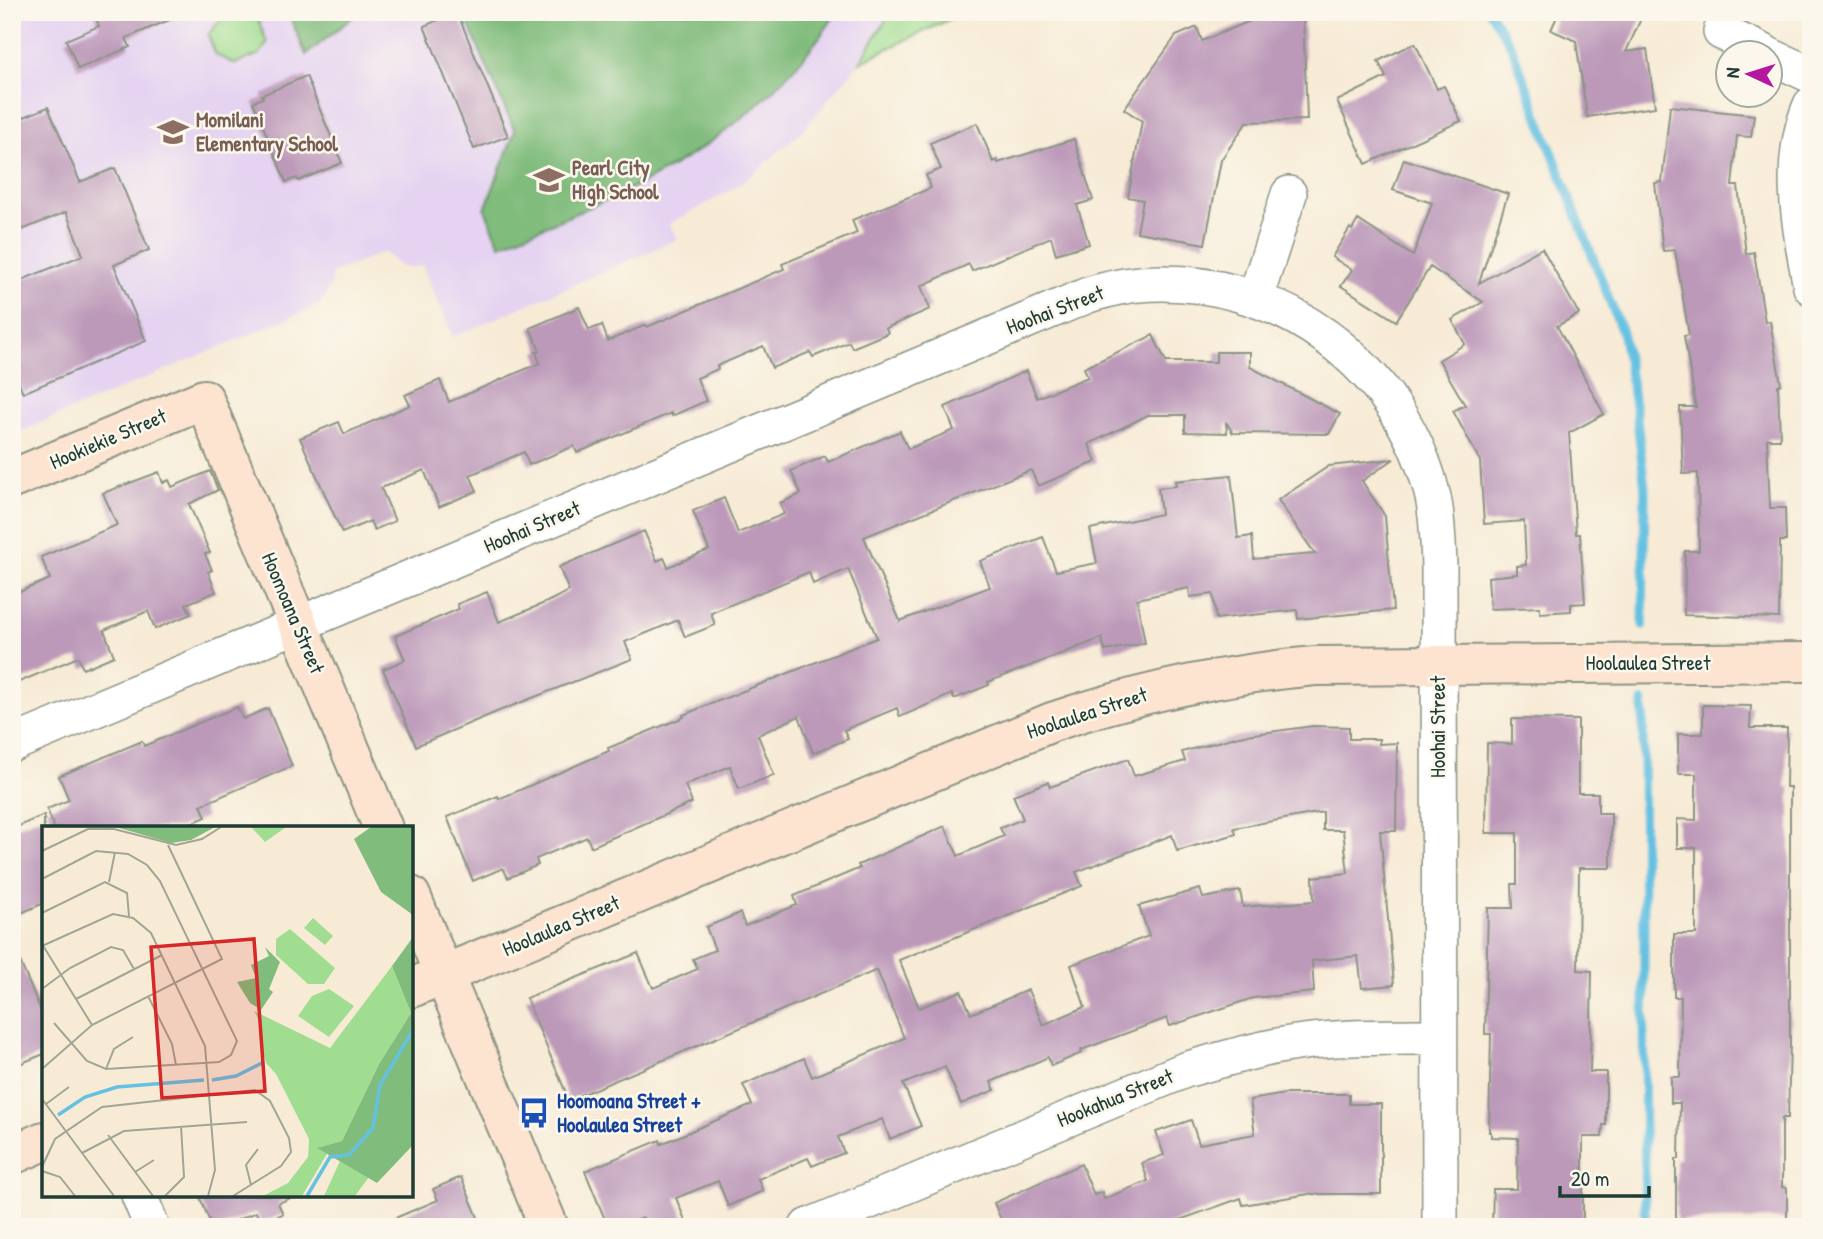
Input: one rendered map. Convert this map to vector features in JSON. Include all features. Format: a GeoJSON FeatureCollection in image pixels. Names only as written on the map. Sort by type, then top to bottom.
{"type":"FeatureCollection","features":[{"type":"Feature","properties":{"kind":"street"},"geometry":{"type":"LineString","coordinates":[[1720,32],[1733,38]]}},
{"type":"Feature","properties":{"kind":"street"},"geometry":{"type":"LineString","coordinates":[[1784,62],[1811,75]]}},
{"type":"Feature","properties":{"kind":"street"},"geometry":{"type":"LineString","coordinates":[[1811,104],[1799,148],[1797,182],[1800,226],[1811,287]]}},
{"type":"Feature","properties":{"kind":"street"},"geometry":{"type":"LineString","coordinates":[[1255,299],[1289,194]]}},
{"type":"Feature","properties":{"kind":"street","name":"Hoohai Street"},"geometry":{"type":"LineString","coordinates":[[12,744],[1088,295],[1139,284],[1170,283],[1206,286],[1255,299],[1281,309],[1336,344],[1364,368],[1407,429],[1424,469],[1438,527],[1440,1227]]}},
{"type":"Feature","properties":{"kind":"street","name":"Hoomoana Street"},"geometry":{"type":"LineString","coordinates":[[204,399],[382,826]]}},
{"type":"Feature","properties":{"kind":"street","name":"Hookiekie Street"},"geometry":{"type":"LineString","coordinates":[[12,479],[204,399]]}},
{"type":"Feature","properties":{"kind":"street","name":"Hoolaulea Street"},"geometry":{"type":"LineString","coordinates":[[428,981],[1023,733],[1108,703],[1166,688],[1315,666],[1811,663]]}},
{"type":"Feature","properties":{"kind":"street"},"geometry":{"type":"LineString","coordinates":[[413,906],[428,981],[549,1227]]}},
{"type":"Feature","properties":{"kind":"street","name":"Hookahua Street"},"geometry":{"type":"LineString","coordinates":[[807,1227],[1185,1070],[1255,1051],[1321,1040],[1439,1037]]}},
{"type":"Feature","properties":{"kind":"street"},"geometry":{"type":"LineString","coordinates":[[12,1155],[42,1143]]}},
{"type":"Feature","properties":{"kind":"street"},"geometry":{"type":"LineString","coordinates":[[140,1197],[152,1227]]}},
{"type":"Feature","properties":{"kind":"shaded area"},"geometry":{"type":"Polygon","coordinates":[[[12,12],[891,12],[860,62],[804,129],[761,168],[728,192],[669,224],[678,239],[453,337],[422,265],[411,268],[400,266],[384,252],[331,274],[331,285],[319,305],[12,435],[12,12]]]}},
{"type":"Feature","properties":{"kind":"green space"},"geometry":{"type":"Polygon","coordinates":[[[236,12],[250,12],[252,19],[257,17],[267,43],[260,54],[235,64],[216,55],[208,35],[223,17],[236,12]]]}},
{"type":"Feature","properties":{"kind":"green space"},"geometry":{"type":"Polygon","coordinates":[[[288,12],[359,12],[306,55],[288,12]]]}},
{"type":"Feature","properties":{"kind":"green space"},"geometry":{"type":"Polygon","coordinates":[[[463,12],[837,12],[798,64],[775,87],[751,110],[698,150],[642,183],[500,245],[485,209],[515,131],[463,12]]]}},
{"type":"Feature","properties":{"kind":"green space"},"geometry":{"type":"Polygon","coordinates":[[[891,12],[965,12],[860,62],[891,12]]]}},
{"type":"Feature","properties":{"kind":"building"},"geometry":{"type":"Polygon","coordinates":[[[94,12],[186,13],[126,38],[130,47],[78,69],[66,40],[99,26],[94,12]]]}},
{"type":"Feature","properties":{"kind":"building"},"geometry":{"type":"Polygon","coordinates":[[[457,12],[508,136],[474,149],[424,26],[457,12]]]}},
{"type":"Feature","properties":{"kind":"building"},"geometry":{"type":"Polygon","coordinates":[[[1254,12],[1303,12],[1307,120],[1247,122],[1221,160],[1205,244],[1137,232],[1143,200],[1128,197],[1142,121],[1124,109],[1176,36],[1197,27],[1202,41],[1255,19],[1254,12]]]}},
{"type":"Feature","properties":{"kind":"building"},"geometry":{"type":"Polygon","coordinates":[[[1559,12],[1644,12],[1626,52],[1647,49],[1655,107],[1587,117],[1576,41],[1551,30],[1559,12]]]}},
{"type":"Feature","properties":{"kind":"building"},"geometry":{"type":"Polygon","coordinates":[[[1415,43],[1437,89],[1444,86],[1461,121],[1366,164],[1337,101],[1386,77],[1378,61],[1415,43]]]}},
{"type":"Feature","properties":{"kind":"building"},"geometry":{"type":"Polygon","coordinates":[[[306,76],[342,163],[298,181],[297,178],[286,182],[253,102],[263,98],[262,95],[306,76]]]}},
{"type":"Feature","properties":{"kind":"building"},"geometry":{"type":"Polygon","coordinates":[[[1670,106],[1754,115],[1751,137],[1737,136],[1732,186],[1738,186],[1746,254],[1754,252],[1765,322],[1770,321],[1781,384],[1778,385],[1780,439],[1767,439],[1770,508],[1785,508],[1786,541],[1780,541],[1779,618],[1684,615],[1685,551],[1699,551],[1698,473],[1683,474],[1680,407],[1696,407],[1684,336],[1689,335],[1675,250],[1663,251],[1655,183],[1662,182],[1670,106]]]}},
{"type":"Feature","properties":{"kind":"building"},"geometry":{"type":"Polygon","coordinates":[[[48,107],[80,182],[115,168],[149,250],[114,265],[146,341],[23,393],[12,366],[12,284],[83,255],[66,212],[12,234],[12,122],[48,107]]]}},
{"type":"Feature","properties":{"kind":"building"},"geometry":{"type":"Polygon","coordinates":[[[977,123],[993,162],[997,160],[998,163],[1074,139],[1093,200],[1077,205],[1089,244],[1056,254],[1051,237],[972,271],[969,264],[921,286],[930,309],[886,328],[888,333],[852,348],[849,342],[813,357],[810,352],[772,368],[763,346],[697,378],[706,401],[577,453],[574,446],[529,465],[524,452],[470,475],[477,491],[439,507],[424,470],[381,488],[395,521],[374,530],[370,521],[342,533],[300,438],[339,422],[344,434],[410,405],[405,395],[440,380],[449,402],[540,363],[536,352],[540,351],[530,328],[579,307],[589,330],[602,325],[608,341],[784,269],[782,264],[857,233],[852,220],[931,188],[926,175],[941,169],[930,143],[977,123]]]}},
{"type":"Feature","properties":{"kind":"building"},"geometry":{"type":"Polygon","coordinates":[[[1404,159],[1508,194],[1479,283],[1542,248],[1579,314],[1557,326],[1604,414],[1569,433],[1576,534],[1580,534],[1585,603],[1571,604],[1571,611],[1540,613],[1540,607],[1490,609],[1488,577],[1517,574],[1517,566],[1526,565],[1524,521],[1484,524],[1480,461],[1453,411],[1465,405],[1439,360],[1465,344],[1452,320],[1483,302],[1430,267],[1396,321],[1341,286],[1352,270],[1332,257],[1358,220],[1413,256],[1432,203],[1393,190],[1404,159]]]}},
{"type":"Feature","properties":{"kind":"building"},"geometry":{"type":"Polygon","coordinates":[[[1153,335],[1166,362],[1216,362],[1216,352],[1250,352],[1250,367],[1340,414],[1329,434],[1233,433],[1226,422],[1227,433],[1185,432],[1185,415],[1148,415],[1089,444],[1096,462],[1038,486],[1031,470],[864,537],[900,621],[990,587],[980,561],[1043,537],[1056,571],[1097,563],[1090,529],[1161,514],[1158,488],[1176,486],[1175,481],[1231,475],[1238,538],[1252,536],[1254,559],[1315,554],[1278,500],[1329,466],[1394,459],[1362,481],[1385,516],[1393,610],[1298,619],[1297,610],[1216,619],[1213,594],[1190,597],[1189,588],[1137,599],[1145,643],[1105,651],[1102,638],[988,682],[989,685],[954,699],[952,694],[900,717],[897,708],[844,730],[848,739],[813,753],[799,716],[758,735],[774,775],[739,789],[730,766],[685,785],[692,803],[591,847],[587,837],[536,859],[538,865],[508,878],[503,868],[473,881],[447,817],[498,796],[499,799],[609,751],[608,748],[684,717],[683,715],[877,638],[848,569],[813,584],[809,572],[711,613],[715,625],[685,637],[678,620],[625,642],[632,659],[416,746],[383,669],[405,660],[395,636],[459,609],[457,604],[487,592],[499,622],[547,602],[569,591],[559,567],[644,531],[657,561],[664,558],[668,567],[709,550],[693,511],[724,498],[738,533],[784,514],[780,503],[801,494],[791,471],[825,456],[828,462],[900,431],[908,449],[954,430],[945,407],[1026,371],[1037,398],[1088,377],[1084,368],[1153,335]]]}},
{"type":"Feature","properties":{"kind":"building"},"geometry":{"type":"Polygon","coordinates":[[[210,471],[218,490],[189,504],[210,553],[205,554],[212,570],[208,572],[216,592],[186,604],[191,614],[155,629],[148,611],[104,630],[114,656],[83,669],[78,657],[12,685],[12,595],[50,579],[41,557],[117,525],[103,493],[159,472],[163,483],[169,480],[172,487],[210,471]]]}},
{"type":"Feature","properties":{"kind":"building"},"geometry":{"type":"Polygon","coordinates":[[[1703,705],[1751,706],[1750,728],[1787,728],[1786,787],[1790,787],[1790,1043],[1788,1118],[1782,1118],[1782,1187],[1787,1188],[1787,1219],[1676,1221],[1676,1159],[1679,1159],[1680,1103],[1671,1103],[1671,1077],[1680,1077],[1681,997],[1674,997],[1674,934],[1696,934],[1696,848],[1677,848],[1677,819],[1696,820],[1696,774],[1678,774],[1678,734],[1703,734],[1703,705]]]}},
{"type":"Feature","properties":{"kind":"building"},"geometry":{"type":"Polygon","coordinates":[[[237,707],[243,719],[268,708],[292,766],[201,805],[206,817],[185,826],[53,826],[47,809],[69,800],[59,776],[142,741],[144,746],[237,707]]]}},
{"type":"Feature","properties":{"kind":"building"},"geometry":{"type":"Polygon","coordinates":[[[1512,719],[1578,720],[1578,793],[1598,793],[1598,813],[1611,813],[1611,868],[1579,868],[1578,970],[1592,971],[1590,1072],[1606,1072],[1606,1125],[1603,1125],[1602,1137],[1583,1137],[1583,1227],[1492,1227],[1493,1189],[1517,1189],[1518,1138],[1491,1137],[1489,1132],[1491,1034],[1485,1034],[1488,908],[1513,908],[1512,884],[1517,884],[1517,833],[1486,833],[1487,743],[1512,744],[1512,719]]]}},
{"type":"Feature","properties":{"kind":"building"},"geometry":{"type":"Polygon","coordinates":[[[1313,726],[1349,727],[1349,739],[1379,739],[1379,744],[1397,743],[1396,831],[1380,831],[1394,985],[1362,988],[1358,956],[1312,961],[1314,992],[1253,998],[1170,1026],[1167,1018],[1081,1050],[1082,1053],[1051,1066],[1048,1057],[991,1082],[995,1090],[961,1104],[945,1067],[903,1084],[921,1126],[890,1139],[882,1119],[838,1137],[844,1153],[812,1166],[808,1158],[758,1179],[763,1191],[728,1206],[718,1181],[676,1198],[685,1220],[669,1227],[647,1227],[643,1218],[621,1227],[608,1227],[585,1171],[660,1140],[661,1144],[752,1105],[743,1085],[804,1058],[812,1077],[904,1038],[877,970],[569,1100],[526,998],[638,953],[653,988],[698,969],[693,959],[715,950],[706,927],[740,913],[745,926],[797,905],[794,896],[860,868],[858,865],[945,826],[958,856],[1004,836],[1000,828],[1023,819],[1013,795],[1048,782],[1050,787],[1128,759],[1134,776],[1185,761],[1182,752],[1239,736],[1313,726]],[[1323,812],[1234,828],[1236,834],[1177,851],[1172,835],[1076,872],[1082,886],[899,960],[919,1008],[961,991],[971,1014],[1028,990],[1043,1025],[1085,1007],[1071,965],[1149,936],[1139,906],[1200,889],[1203,898],[1240,891],[1243,907],[1314,901],[1313,877],[1348,873],[1343,830],[1323,830],[1323,812]]]}},
{"type":"Feature","properties":{"kind":"building"},"geometry":{"type":"Polygon","coordinates":[[[44,815],[42,904],[12,917],[12,829],[44,815]]]}},
{"type":"Feature","properties":{"kind":"building"},"geometry":{"type":"Polygon","coordinates":[[[12,943],[42,1013],[42,1055],[12,1067],[12,943]]]}},
{"type":"Feature","properties":{"kind":"building"},"geometry":{"type":"Polygon","coordinates":[[[1285,1094],[1349,1094],[1349,1104],[1381,1104],[1381,1194],[1309,1194],[1243,1205],[1241,1198],[1160,1227],[1004,1227],[994,1203],[1081,1164],[1094,1195],[1102,1192],[1104,1199],[1148,1181],[1142,1163],[1164,1155],[1156,1132],[1191,1120],[1199,1144],[1255,1134],[1250,1100],[1285,1094]]]}},
{"type":"Feature","properties":{"kind":"building"},"geometry":{"type":"Polygon","coordinates":[[[461,1177],[482,1227],[374,1227],[438,1200],[433,1189],[461,1177]]]}},
{"type":"Feature","properties":{"kind":"building"},"geometry":{"type":"Polygon","coordinates":[[[200,1197],[293,1197],[278,1203],[283,1214],[261,1223],[256,1212],[221,1227],[212,1227],[200,1197]]]}},
{"type":"Feature","properties":{"kind":"waterway"},"geometry":{"type":"LineString","coordinates":[[1490,12],[1511,46],[1623,335],[1645,488],[1643,625]]}},
{"type":"Feature","properties":{"kind":"waterway"},"geometry":{"type":"LineString","coordinates":[[1643,702],[1645,1227]]}},
{"type":"Feature","properties":{"kind":"place","name":"Momilani Elementary School"},"geometry":{"type":"Point","coordinates":[173,132]}},
{"type":"Feature","properties":{"kind":"place","name":"Pearl City High School"},"geometry":{"type":"Point","coordinates":[549,180]}},
{"type":"Feature","properties":{"kind":"place","name":"Hoomoana Street + Hoolaulea Street"},"geometry":{"type":"Point","coordinates":[534,1113]}}]}
